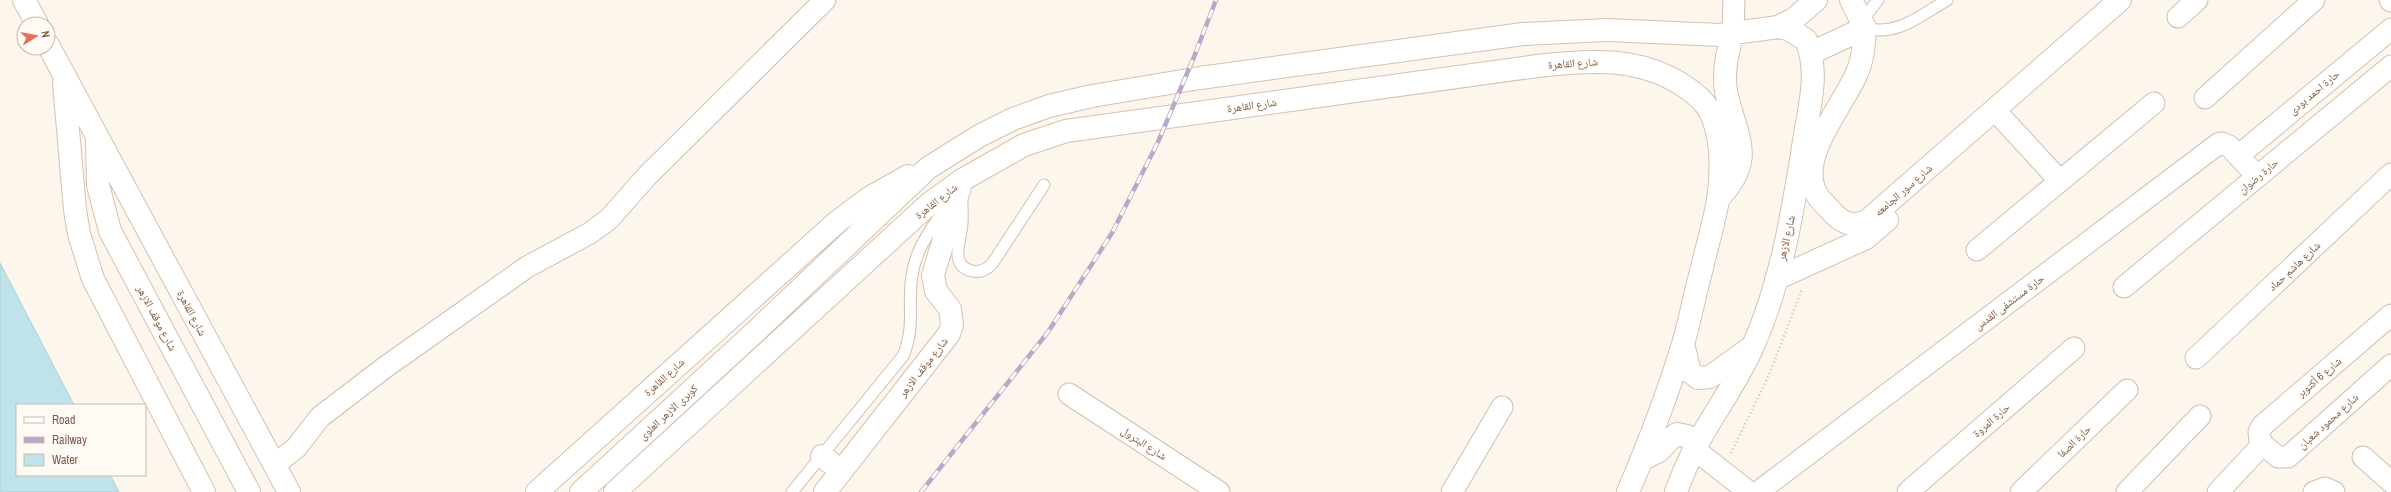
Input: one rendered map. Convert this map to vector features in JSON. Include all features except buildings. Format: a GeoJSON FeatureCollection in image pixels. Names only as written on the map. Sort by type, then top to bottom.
{"type":"FeatureCollection","features":[{"type":"Feature","properties":{"kind":"main road"},"geometry":{"type":"LineString","coordinates":[[24,0],[33,16]]}},
{"type":"Feature","properties":{"kind":"main road"},"geometry":{"type":"LineString","coordinates":[[1778,27],[1794,19],[1816,0]]}},
{"type":"Feature","properties":{"kind":"main road"},"geometry":{"type":"LineString","coordinates":[[1811,53],[1865,28],[1851,0]]}},
{"type":"Feature","properties":{"kind":"main road","name":"شارع سور الجامعه"},"geometry":{"type":"LineString","coordinates":[[1865,28],[1864,44],[1859,67],[1818,146],[1811,174],[1816,194],[1840,220],[1855,224],[1867,221],[2120,0]]}},
{"type":"Feature","properties":{"kind":"main road","name":"شارع سور الجامعه"},"geometry":{"type":"LineString","coordinates":[[1776,279],[1866,238],[2137,0]]}},
{"type":"Feature","properties":{"kind":"main road","name":"شارع الازهر"},"geometry":{"type":"LineString","coordinates":[[1676,492],[1694,449],[1720,408],[1753,346],[1776,279],[1790,224],[1813,90],[1814,78],[1811,53],[1806,40],[1798,34],[1778,27],[1733,34]]}},
{"type":"Feature","properties":{"kind":"main road","name":"شارع القاهرة"},"geometry":{"type":"LineString","coordinates":[[537,492],[837,222],[869,198],[898,181],[928,168],[979,136],[1013,119],[1049,106],[1108,93],[1200,78],[1523,34],[1607,30],[1720,35],[1733,34]]}},
{"type":"Feature","properties":{"kind":"main road"},"geometry":{"type":"LineString","coordinates":[[1628,492],[1683,344],[1718,199],[1733,181],[1740,159],[1740,137],[1726,89],[1726,57],[1733,34]]}},
{"type":"Feature","properties":{"kind":"main road","name":"شارع القاهرة"},"geometry":{"type":"LineString","coordinates":[[54,56],[289,492]]}},
{"type":"Feature","properties":{"kind":"main road","name":"شارع القاهرة"},"geometry":{"type":"LineString","coordinates":[[765,353],[929,204],[962,180],[1024,145],[1066,131],[1530,67],[1575,62],[1606,61],[1628,63],[1673,79],[1695,94],[1708,108],[1715,124],[1719,144],[1718,199]]}},
{"type":"Feature","properties":{"kind":"main road"},"geometry":{"type":"LineString","coordinates":[[64,76],[75,210],[79,234],[93,279],[204,492]]}},
{"type":"Feature","properties":{"kind":"main road","name":"شارع موقف الازهر"},"geometry":{"type":"LineString","coordinates":[[96,134],[98,185],[110,231],[249,492]]}},
{"type":"Feature","properties":{"kind":"main road","name":"شارع القاهرة"},"geometry":{"type":"LineString","coordinates":[[754,333],[928,168]]}},
{"type":"Feature","properties":{"kind":"main road","name":"شارع موقف الازهر"},"geometry":{"type":"LineString","coordinates":[[824,492],[949,334],[952,317],[946,301],[934,287],[933,275],[962,180]]}},
{"type":"Feature","properties":{"kind":"main road","name":"كوبرى الازهر العلوى"},"geometry":{"type":"LineString","coordinates":[[581,492],[754,333]]}},
{"type":"Feature","properties":{"kind":"main road"},"geometry":{"type":"LineString","coordinates":[[1683,344],[1690,372],[1698,378],[1716,373],[1753,346]]}},
{"type":"Feature","properties":{"kind":"main road","name":"كوبرى الازهر العلوى"},"geometry":{"type":"LineString","coordinates":[[615,492],[765,353]]}},
{"type":"Feature","properties":{"kind":"main road"},"geometry":{"type":"LineString","coordinates":[[1641,460],[1659,452],[1670,439],[1677,434],[1682,434],[1691,439],[1694,449]]}},
{"type":"Feature","properties":{"kind":"main road"},"geometry":{"type":"LineString","coordinates":[[822,456],[841,471]]}},
{"type":"Feature","properties":{"kind":"street"},"geometry":{"type":"LineString","coordinates":[[274,464],[296,448],[320,417],[384,368],[527,267],[590,233],[609,219],[647,176],[824,0]]}},
{"type":"Feature","properties":{"kind":"street"},"geometry":{"type":"LineString","coordinates":[[1733,34],[1734,0]]}},
{"type":"Feature","properties":{"kind":"street"},"geometry":{"type":"LineString","coordinates":[[2178,17],[2196,0]]}},
{"type":"Feature","properties":{"kind":"street"},"geometry":{"type":"LineString","coordinates":[[2205,98],[2314,0]]}},
{"type":"Feature","properties":{"kind":"street","name":"حارة احمد بودى"},"geometry":{"type":"LineString","coordinates":[[2238,156],[2391,29]]}},
{"type":"Feature","properties":{"kind":"street","name":"حارة رضوان"},"geometry":{"type":"LineString","coordinates":[[2124,287],[2391,66]]}},
{"type":"Feature","properties":{"kind":"street"},"geometry":{"type":"LineString","coordinates":[[1977,250],[2154,103]]}},
{"type":"Feature","properties":{"kind":"street"},"geometry":{"type":"LineString","coordinates":[[2002,118],[2060,180]]}},
{"type":"Feature","properties":{"kind":"street","name":"حارة مستشفى القدس"},"geometry":{"type":"LineString","coordinates":[[1758,492],[2218,144],[2226,144],[2257,176]]}},
{"type":"Feature","properties":{"kind":"street","name":"شارع هاشم حماد"},"geometry":{"type":"LineString","coordinates":[[2196,358],[2391,174]]}},
{"type":"Feature","properties":{"kind":"street","name":"شارع 6 أكتوبر"},"geometry":{"type":"LineString","coordinates":[[2263,444],[2259,437],[2262,426],[2391,315]]}},
{"type":"Feature","properties":{"kind":"street","name":"حارة المروة"},"geometry":{"type":"LineString","coordinates":[[1908,492],[2074,348]]}},
{"type":"Feature","properties":{"kind":"street","name":"شارع محمود شعبان"},"geometry":{"type":"LineString","coordinates":[[2263,444],[2278,457],[2288,457],[2391,365]]}},
{"type":"Feature","properties":{"kind":"street","name":"حارة الصفا"},"geometry":{"type":"LineString","coordinates":[[2021,492],[2127,390]]}},
{"type":"Feature","properties":{"kind":"street","name":"شارع البترول"},"geometry":{"type":"LineString","coordinates":[[1069,394],[1219,492]]}},
{"type":"Feature","properties":{"kind":"street"},"geometry":{"type":"LineString","coordinates":[[1452,492],[1502,407]]}},
{"type":"Feature","properties":{"kind":"street"},"geometry":{"type":"LineString","coordinates":[[2127,492],[2200,416]]}},
{"type":"Feature","properties":{"kind":"street"},"geometry":{"type":"LineString","coordinates":[[2218,492],[2263,444]]}},
{"type":"Feature","properties":{"kind":"street"},"geometry":{"type":"LineString","coordinates":[[1694,449],[1749,492]]}},
{"type":"Feature","properties":{"kind":"street"},"geometry":{"type":"LineString","coordinates":[[2363,457],[2391,482]]}},
{"type":"Feature","properties":{"kind":"street"},"geometry":{"type":"LineString","coordinates":[[2314,492],[2325,488],[2334,492]]}},
{"type":"Feature","properties":{"kind":"lane"},"geometry":{"type":"LineString","coordinates":[[1878,0],[1867,14],[1865,28],[1882,31],[1899,29],[1947,0]]}},
{"type":"Feature","properties":{"kind":"lane"},"geometry":{"type":"LineString","coordinates":[[962,180],[961,232],[957,254],[964,267],[976,272],[988,268],[992,264],[1044,185]]}},
{"type":"Feature","properties":{"kind":"lane"},"geometry":{"type":"LineString","coordinates":[[792,492],[903,356],[910,336],[911,282],[916,257],[923,240],[962,180]]}},
{"type":"Feature","properties":{"kind":"path"},"geometry":{"type":"LineString","coordinates":[[1722,471],[1769,375],[1812,263]]}},
{"type":"Feature","properties":{"kind":"water"},"geometry":{"type":"Polygon","coordinates":[[[0,263],[73,404],[16,404],[16,476],[111,476],[119,492],[0,492],[0,263]]]}},
{"type":"Feature","properties":{"kind":"railway"},"geometry":{"type":"LineString","coordinates":[[921,492],[1048,332],[1112,233],[1158,142],[1216,0]]}}]}
